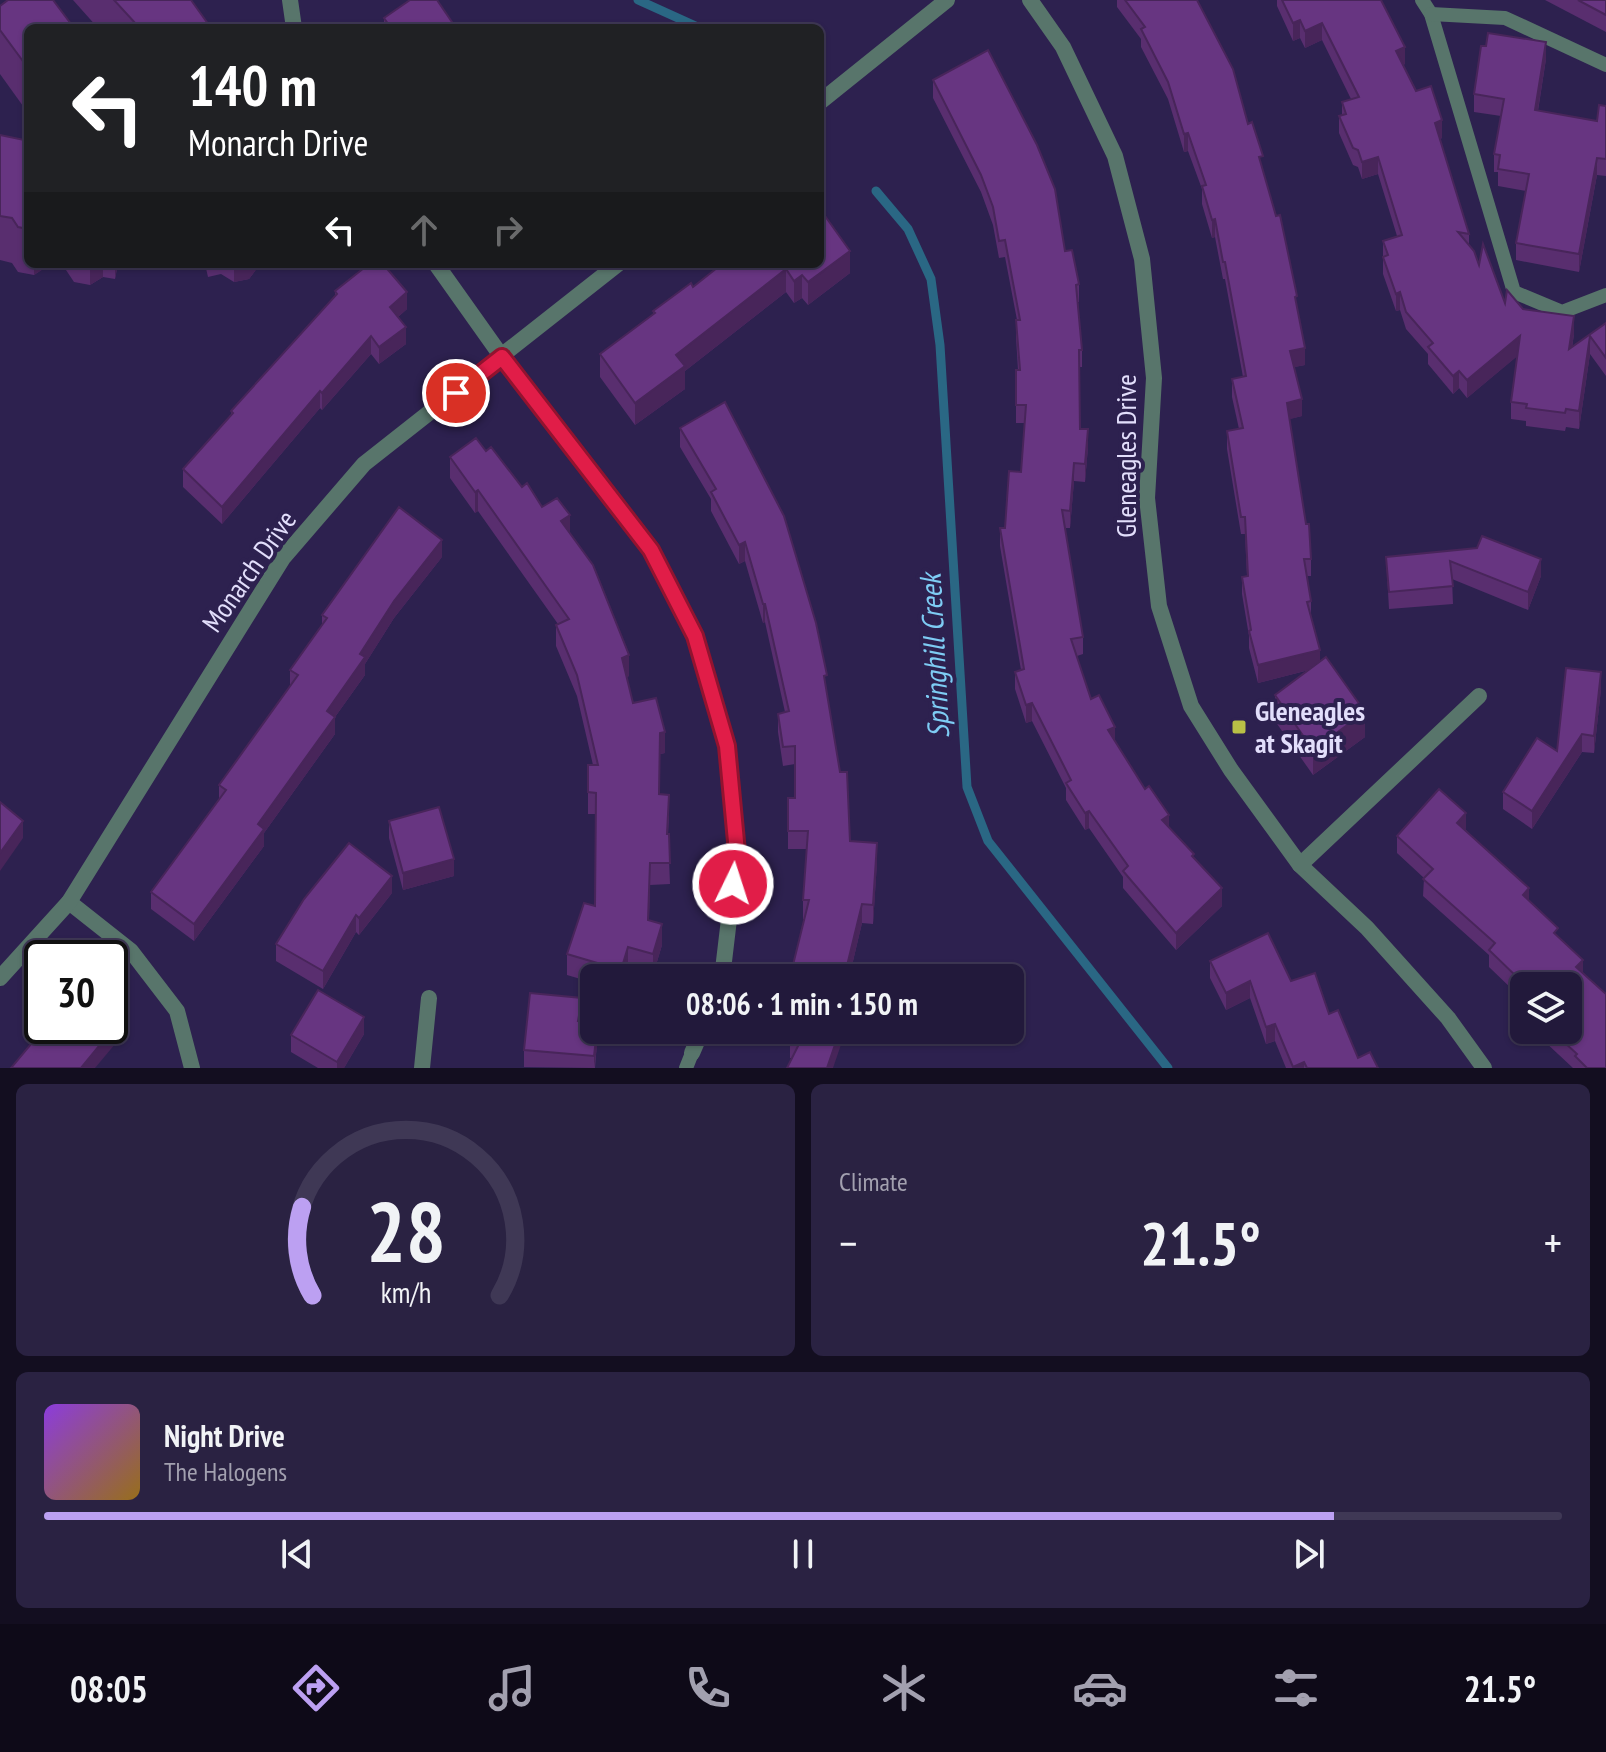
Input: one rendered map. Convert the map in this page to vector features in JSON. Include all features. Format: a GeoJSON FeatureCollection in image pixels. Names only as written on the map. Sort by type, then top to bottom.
{"type":"FeatureCollection","features":[{"type":"Feature","properties":{"kind":"street"},"geometry":{"type":"LineString","coordinates":[[290,0],[294,24]]}},
{"type":"Feature","properties":{"kind":"street"},"geometry":{"type":"LineString","coordinates":[[824,99],[947,0]]}},
{"type":"Feature","properties":{"kind":"street","name":"Gleneagles Drive"},"geometry":{"type":"LineString","coordinates":[[1030,0],[1063,47],[1115,156],[1142,259],[1154,378],[1147,498],[1159,606],[1191,706],[1231,770],[1300,865],[1367,928],[1448,1018],[1484,1068]]}},
{"type":"Feature","properties":{"kind":"street"},"geometry":{"type":"LineString","coordinates":[[439,268],[502,357],[651,550],[695,636],[727,746],[737,852],[724,964]]}},
{"type":"Feature","properties":{"kind":"street","name":"Monarch Drive"},"geometry":{"type":"LineString","coordinates":[[0,978],[69,902],[283,558],[364,464],[613,268]]}},
{"type":"Feature","properties":{"kind":"street"},"geometry":{"type":"LineString","coordinates":[[1300,865],[1479,696]]}},
{"type":"Feature","properties":{"kind":"street"},"geometry":{"type":"LineString","coordinates":[[69,902],[131,951],[177,1011],[192,1068]]}},
{"type":"Feature","properties":{"kind":"street"},"geometry":{"type":"LineString","coordinates":[[422,1068],[429,998]]}},
{"type":"Feature","properties":{"kind":"lane"},"geometry":{"type":"LineString","coordinates":[[1422,0],[1431,14],[1514,292],[1562,312],[1606,295]]}},
{"type":"Feature","properties":{"kind":"lane"},"geometry":{"type":"LineString","coordinates":[[1431,14],[1505,18],[1606,65]]}},
{"type":"Feature","properties":{"kind":"building"},"geometry":{"type":"Polygon","coordinates":[[[8,0],[53,0],[71,24],[24,24],[24,63],[0,30],[0,6],[8,0]]]}},
{"type":"Feature","properties":{"kind":"building"},"geometry":{"type":"Polygon","coordinates":[[[114,0],[191,0],[208,24],[136,24],[114,0]]]}},
{"type":"Feature","properties":{"kind":"building"},"geometry":{"type":"Polygon","coordinates":[[[410,0],[437,0],[453,24],[388,24],[384,18],[410,0]]]}},
{"type":"Feature","properties":{"kind":"building"},"geometry":{"type":"Polygon","coordinates":[[[1125,0],[1197,0],[1233,69],[1248,124],[1252,122],[1263,156],[1259,157],[1276,216],[1280,215],[1305,348],[1290,351],[1302,399],[1287,403],[1306,524],[1309,524],[1311,559],[1304,559],[1311,601],[1307,602],[1320,650],[1258,665],[1249,631],[1242,577],[1248,576],[1245,517],[1241,517],[1227,431],[1243,428],[1232,379],[1246,376],[1225,262],[1215,219],[1212,220],[1202,186],[1206,185],[1188,133],[1184,134],[1168,82],[1141,29],[1145,27],[1125,0]]]}},
{"type":"Feature","properties":{"kind":"building"},"geometry":{"type":"Polygon","coordinates":[[[1282,0],[1381,0],[1405,47],[1396,51],[1416,91],[1431,86],[1442,120],[1435,123],[1469,234],[1458,232],[1474,251],[1479,265],[1483,244],[1505,303],[1507,290],[1523,309],[1574,316],[1569,349],[1606,323],[1606,358],[1590,336],[1579,411],[1566,409],[1565,413],[1526,408],[1527,404],[1511,402],[1520,336],[1467,380],[1459,371],[1453,376],[1428,347],[1433,343],[1406,312],[1383,257],[1388,255],[1383,241],[1402,235],[1378,157],[1362,162],[1339,116],[1346,114],[1342,102],[1359,97],[1322,23],[1305,31],[1300,20],[1293,23],[1282,0]]]}},
{"type":"Feature","properties":{"kind":"building"},"geometry":{"type":"Polygon","coordinates":[[[1578,0],[1606,0],[1606,15],[1578,0]]]}},
{"type":"Feature","properties":{"kind":"building"},"geometry":{"type":"Polygon","coordinates":[[[1488,33],[1546,42],[1535,110],[1597,121],[1599,105],[1606,106],[1606,159],[1597,158],[1579,254],[1516,243],[1529,174],[1498,169],[1500,155],[1494,154],[1504,99],[1474,94],[1481,46],[1486,46],[1488,33]]]}},
{"type":"Feature","properties":{"kind":"building"},"geometry":{"type":"Polygon","coordinates":[[[988,50],[1037,145],[1055,189],[1065,251],[1072,250],[1079,284],[1076,285],[1082,350],[1079,350],[1080,429],[1088,429],[1085,464],[1074,463],[1070,511],[1062,510],[1083,637],[1071,639],[1091,699],[1099,695],[1115,727],[1108,730],[1145,789],[1149,786],[1169,815],[1162,820],[1222,888],[1176,933],[1123,871],[1128,866],[1089,811],[1085,813],[1066,783],[1071,780],[1032,703],[1026,705],[1015,672],[1024,669],[1000,528],[1005,528],[1009,471],[1021,472],[1026,405],[1016,405],[1016,370],[1020,370],[1016,320],[1020,320],[1005,240],[999,241],[993,207],[981,175],[933,80],[988,50]]]}},
{"type":"Feature","properties":{"kind":"building"},"geometry":{"type":"Polygon","coordinates":[[[0,135],[24,140],[24,228],[18,227],[12,218],[0,216],[0,135]]]}},
{"type":"Feature","properties":{"kind":"building"},"geometry":{"type":"Polygon","coordinates":[[[824,215],[850,251],[808,282],[802,275],[794,281],[786,269],[676,355],[685,366],[635,403],[600,354],[691,283],[693,287],[717,268],[824,268],[824,215]]]}},
{"type":"Feature","properties":{"kind":"building"},"geometry":{"type":"Polygon","coordinates":[[[364,268],[386,268],[407,292],[390,307],[406,327],[379,347],[371,336],[222,507],[183,469],[337,294],[335,291],[364,268]]]}},
{"type":"Feature","properties":{"kind":"building"},"geometry":{"type":"Polygon","coordinates":[[[725,402],[784,516],[816,623],[827,675],[824,676],[840,772],[847,772],[850,841],[877,843],[873,905],[862,904],[847,964],[793,964],[809,900],[803,900],[808,831],[788,831],[788,798],[795,798],[795,746],[783,747],[778,714],[789,711],[765,604],[745,542],[739,545],[711,492],[716,489],[680,428],[725,402]]]}},
{"type":"Feature","properties":{"kind":"building"},"geometry":{"type":"Polygon","coordinates":[[[476,438],[486,451],[491,447],[522,487],[527,483],[542,507],[557,498],[570,515],[561,521],[593,565],[629,655],[622,658],[633,703],[656,698],[665,732],[660,733],[659,794],[669,795],[667,834],[670,863],[650,863],[648,920],[662,924],[653,954],[628,947],[623,964],[601,964],[567,954],[584,903],[595,906],[596,793],[588,792],[588,765],[598,765],[577,675],[556,625],[569,619],[478,490],[475,492],[450,457],[476,438]]]}},
{"type":"Feature","properties":{"kind":"building"},"geometry":{"type":"Polygon","coordinates":[[[399,507],[442,540],[394,601],[360,654],[365,657],[327,711],[335,717],[258,824],[264,829],[194,924],[151,892],[226,790],[219,785],[298,675],[290,670],[327,618],[322,615],[399,507]]]}},
{"type":"Feature","properties":{"kind":"building"},"geometry":{"type":"Polygon","coordinates":[[[1482,536],[1541,559],[1528,592],[1450,561],[1453,586],[1389,592],[1386,557],[1477,548],[1482,536]]]}},
{"type":"Feature","properties":{"kind":"building"},"geometry":{"type":"Polygon","coordinates":[[[1326,657],[1365,712],[1313,750],[1275,695],[1326,657]]]}},
{"type":"Feature","properties":{"kind":"building"},"geometry":{"type":"Polygon","coordinates":[[[1566,668],[1601,672],[1594,736],[1582,734],[1532,811],[1503,792],[1537,738],[1557,751],[1566,668]]]}},
{"type":"Feature","properties":{"kind":"building"},"geometry":{"type":"Polygon","coordinates":[[[1439,789],[1466,813],[1457,823],[1529,888],[1523,895],[1558,928],[1554,933],[1583,960],[1576,967],[1582,972],[1512,972],[1489,950],[1495,943],[1423,879],[1433,869],[1397,836],[1439,789]]]}},
{"type":"Feature","properties":{"kind":"building"},"geometry":{"type":"Polygon","coordinates":[[[0,802],[23,821],[0,853],[0,802]]]}},
{"type":"Feature","properties":{"kind":"building"},"geometry":{"type":"Polygon","coordinates":[[[439,807],[454,859],[403,873],[389,821],[439,807]]]}},
{"type":"Feature","properties":{"kind":"building"},"geometry":{"type":"Polygon","coordinates":[[[349,843],[392,876],[359,918],[356,915],[323,971],[276,944],[304,899],[349,843]]]}},
{"type":"Feature","properties":{"kind":"building"},"geometry":{"type":"Polygon","coordinates":[[[1268,933],[1291,981],[1315,973],[1329,1014],[1338,1010],[1358,1058],[1370,1052],[1378,1068],[1307,1068],[1304,1062],[1293,1067],[1275,1024],[1266,1027],[1250,981],[1226,993],[1210,961],[1268,933]]]}},
{"type":"Feature","properties":{"kind":"building"},"geometry":{"type":"Polygon","coordinates":[[[1582,972],[1606,994],[1606,1068],[1587,1068],[1575,1056],[1577,1054],[1566,1044],[1582,1044],[1582,972]]]}},
{"type":"Feature","properties":{"kind":"building"},"geometry":{"type":"Polygon","coordinates":[[[318,990],[364,1017],[337,1062],[291,1035],[318,990]]]}},
{"type":"Feature","properties":{"kind":"building"},"geometry":{"type":"Polygon","coordinates":[[[530,993],[580,998],[580,1044],[595,1044],[594,1056],[524,1050],[530,993]]]}},
{"type":"Feature","properties":{"kind":"building"},"geometry":{"type":"Polygon","coordinates":[[[31,1044],[101,1044],[81,1068],[11,1068],[31,1044]]]}},
{"type":"Feature","properties":{"kind":"building"},"geometry":{"type":"Polygon","coordinates":[[[799,1044],[835,1044],[827,1068],[787,1068],[799,1044]]]}},
{"type":"Feature","properties":{"kind":"waterway","name":"Springhill Creek"},"geometry":{"type":"LineString","coordinates":[[638,0],[691,24]]}},
{"type":"Feature","properties":{"kind":"waterway","name":"Springhill Creek"},"geometry":{"type":"LineString","coordinates":[[876,191],[908,229],[931,279],[940,345],[967,787],[988,841],[1168,1068]]}},
{"type":"Feature","properties":{"kind":"place","name":"Gleneagles at Skagit"},"geometry":{"type":"Point","coordinates":[1239,727]}},
{"type":"Feature","properties":{"kind":"route"},"geometry":{"type":"LineString","coordinates":[[456,393],[502,357],[651,550],[695,636],[727,746],[737,852],[733,884]]}}]}
